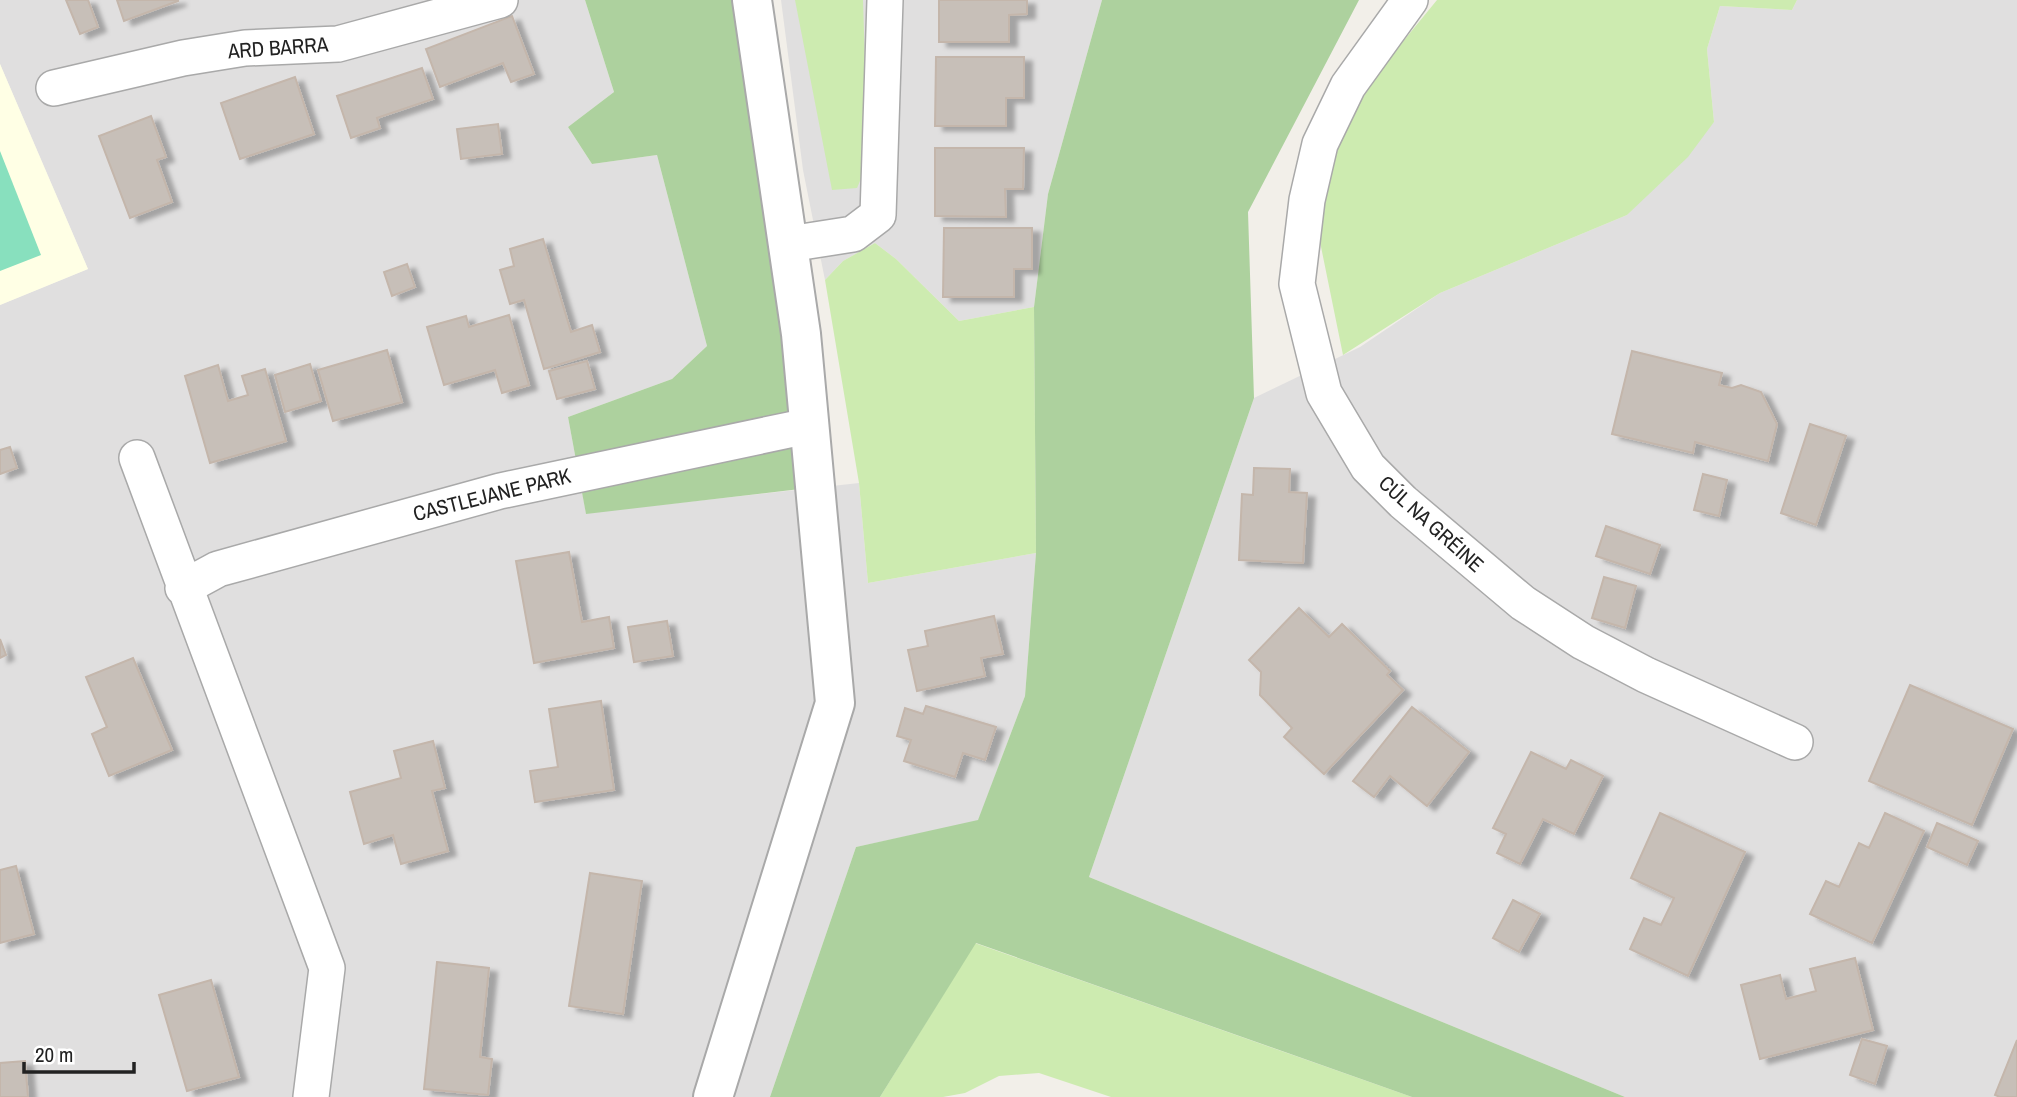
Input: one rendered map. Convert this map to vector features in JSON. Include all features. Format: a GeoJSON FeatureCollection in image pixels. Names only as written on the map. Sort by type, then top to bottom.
{"type":"FeatureCollection","features":[{"type":"Feature","properties":{"kind":"street","name":"ARD BARRA"},"geometry":{"type":"LineString","coordinates":[[54,88],[233,49],[338,44],[500,0]]}},
{"type":"Feature","properties":{"kind":"street"},"geometry":{"type":"LineString","coordinates":[[713,1097],[835,703],[801,334],[752,0]]}},
{"type":"Feature","properties":{"kind":"street"},"geometry":{"type":"LineString","coordinates":[[789,244],[853,234],[878,215],[885,0]]}},
{"type":"Feature","properties":{"kind":"street","name":"CÚL NA GRÉINE"},"geometry":{"type":"LineString","coordinates":[[1410,0],[1348,86],[1320,144],[1307,200],[1297,284],[1324,393],[1368,467],[1403,502],[1522,603],[1583,642],[1646,675],[1795,742]]}},
{"type":"Feature","properties":{"kind":"street","name":"CASTLEJANE PARK"},"geometry":{"type":"LineString","coordinates":[[183,588],[218,569],[490,494],[808,426]]}},
{"type":"Feature","properties":{"kind":"street"},"geometry":{"type":"LineString","coordinates":[[137,458],[183,588],[327,968],[311,1097]]}},
{"type":"Feature","properties":{"kind":"shaded area"},"geometry":{"type":"Polygon","coordinates":[[[0,0],[585,0],[614,92],[568,127],[592,164],[657,155],[707,346],[672,379],[568,417],[586,513],[859,483],[868,583],[1036,553],[1025,696],[978,821],[856,847],[770,1097],[0,1097],[0,305],[88,269],[0,64],[0,0]]]}},
{"type":"Feature","properties":{"kind":"shaded area"},"geometry":{"type":"Polygon","coordinates":[[[781,0],[1102,0],[1048,194],[1034,307],[959,321],[896,259],[875,243],[843,261],[825,280],[803,170],[781,0]]]}},
{"type":"Feature","properties":{"kind":"shaded area"},"geometry":{"type":"Polygon","coordinates":[[[1797,0],[2017,0],[2017,1097],[1625,1097],[1089,877],[1254,398],[1360,347],[1440,293],[1627,215],[1714,122],[1707,49],[1720,6],[1792,10],[1797,0]]]}},
{"type":"Feature","properties":{"kind":"shaded area"},"geometry":{"type":"Polygon","coordinates":[[[0,64],[88,269],[0,305],[0,64]]]}},
{"type":"Feature","properties":{"kind":"green space"},"geometry":{"type":"Polygon","coordinates":[[[585,0],[732,0],[737,9],[774,223],[800,489],[586,514],[568,417],[672,379],[707,346],[657,155],[592,164],[568,127],[614,92],[585,0]]]}},
{"type":"Feature","properties":{"kind":"green space"},"geometry":{"type":"Polygon","coordinates":[[[795,0],[863,0],[868,162],[857,188],[832,190],[795,0]]]}},
{"type":"Feature","properties":{"kind":"green space"},"geometry":{"type":"Polygon","coordinates":[[[1102,0],[1359,0],[1248,212],[1254,398],[1089,877],[1625,1097],[1412,1097],[976,943],[880,1097],[770,1097],[856,847],[978,820],[1025,696],[1036,553],[1034,307],[1048,194],[1102,0]]]}},
{"type":"Feature","properties":{"kind":"green space"},"geometry":{"type":"Polygon","coordinates":[[[1437,0],[1797,0],[1792,10],[1720,6],[1707,49],[1714,122],[1688,157],[1627,215],[1440,293],[1343,355],[1318,232],[1340,137],[1378,72],[1437,0]]]}},
{"type":"Feature","properties":{"kind":"green space"},"geometry":{"type":"Polygon","coordinates":[[[0,151],[41,255],[0,271],[0,151]]]}},
{"type":"Feature","properties":{"kind":"green space"},"geometry":{"type":"Polygon","coordinates":[[[875,243],[896,259],[959,321],[1034,307],[1036,553],[868,583],[859,483],[825,280],[843,261],[875,243]]]}},
{"type":"Feature","properties":{"kind":"green space"},"geometry":{"type":"Polygon","coordinates":[[[975,943],[1412,1097],[1111,1097],[1039,1073],[999,1076],[965,1093],[943,1097],[880,1097],[975,943]]]}},
{"type":"Feature","properties":{"kind":"building"},"geometry":{"type":"Polygon","coordinates":[[[66,0],[88,0],[98,27],[80,34],[66,0]]]}},
{"type":"Feature","properties":{"kind":"building"},"geometry":{"type":"Polygon","coordinates":[[[117,0],[178,0],[178,1],[124,21],[117,0]]]}},
{"type":"Feature","properties":{"kind":"building"},"geometry":{"type":"Polygon","coordinates":[[[939,0],[1027,0],[1027,14],[1009,15],[1009,42],[939,42],[939,0]]]}},
{"type":"Feature","properties":{"kind":"building"},"geometry":{"type":"Polygon","coordinates":[[[512,16],[534,74],[511,82],[503,63],[440,87],[426,49],[512,16]]]}},
{"type":"Feature","properties":{"kind":"building"},"geometry":{"type":"Polygon","coordinates":[[[936,57],[1024,57],[1024,98],[1006,98],[1006,126],[935,126],[936,57]]]}},
{"type":"Feature","properties":{"kind":"building"},"geometry":{"type":"Polygon","coordinates":[[[422,68],[433,99],[377,118],[380,128],[351,138],[337,96],[422,68]]]}},
{"type":"Feature","properties":{"kind":"building"},"geometry":{"type":"Polygon","coordinates":[[[295,77],[314,134],[240,159],[221,103],[295,77]]]}},
{"type":"Feature","properties":{"kind":"building"},"geometry":{"type":"Polygon","coordinates":[[[151,116],[166,157],[157,160],[172,202],[130,218],[99,136],[151,116]]]}},
{"type":"Feature","properties":{"kind":"building"},"geometry":{"type":"Polygon","coordinates":[[[498,124],[502,154],[461,159],[457,129],[498,124]]]}},
{"type":"Feature","properties":{"kind":"building"},"geometry":{"type":"Polygon","coordinates":[[[935,148],[1024,148],[1023,189],[1005,189],[1006,217],[935,216],[935,148]]]}},
{"type":"Feature","properties":{"kind":"building"},"geometry":{"type":"Polygon","coordinates":[[[944,228],[1032,228],[1032,269],[1014,269],[1014,297],[943,297],[944,228]]]}},
{"type":"Feature","properties":{"kind":"building"},"geometry":{"type":"Polygon","coordinates":[[[543,239],[571,332],[592,325],[600,352],[544,369],[524,300],[510,304],[500,270],[514,266],[510,249],[543,239]]]}},
{"type":"Feature","properties":{"kind":"building"},"geometry":{"type":"Polygon","coordinates":[[[407,264],[415,287],[392,296],[384,272],[407,264]]]}},
{"type":"Feature","properties":{"kind":"building"},"geometry":{"type":"Polygon","coordinates":[[[509,315],[529,385],[502,393],[495,370],[444,385],[427,327],[466,316],[469,327],[509,315]]]}},
{"type":"Feature","properties":{"kind":"building"},"geometry":{"type":"Polygon","coordinates":[[[387,350],[402,402],[333,421],[318,370],[387,350]]]}},
{"type":"Feature","properties":{"kind":"building"},"geometry":{"type":"Polygon","coordinates":[[[1632,351],[1722,373],[1719,385],[1732,388],[1741,385],[1761,392],[1777,424],[1768,461],[1695,442],[1693,453],[1612,434],[1632,351]]]}},
{"type":"Feature","properties":{"kind":"building"},"geometry":{"type":"Polygon","coordinates":[[[587,361],[595,389],[557,399],[549,371],[587,361]]]}},
{"type":"Feature","properties":{"kind":"building"},"geometry":{"type":"Polygon","coordinates":[[[310,364],[321,401],[285,412],[275,375],[310,364]]]}},
{"type":"Feature","properties":{"kind":"building"},"geometry":{"type":"Polygon","coordinates":[[[218,365],[228,401],[248,395],[242,376],[265,369],[286,441],[210,463],[185,376],[218,365]]]}},
{"type":"Feature","properties":{"kind":"building"},"geometry":{"type":"Polygon","coordinates":[[[1810,424],[1846,436],[1816,525],[1781,513],[1810,424]]]}},
{"type":"Feature","properties":{"kind":"building"},"geometry":{"type":"Polygon","coordinates":[[[10,447],[17,468],[0,474],[0,450],[10,447]]]}},
{"type":"Feature","properties":{"kind":"building"},"geometry":{"type":"Polygon","coordinates":[[[1254,468],[1290,469],[1289,492],[1307,493],[1303,563],[1239,560],[1242,494],[1253,495],[1254,468]]]}},
{"type":"Feature","properties":{"kind":"building"},"geometry":{"type":"Polygon","coordinates":[[[1703,474],[1727,480],[1719,516],[1694,510],[1703,474]]]}},
{"type":"Feature","properties":{"kind":"building"},"geometry":{"type":"Polygon","coordinates":[[[1606,526],[1660,545],[1650,574],[1596,556],[1606,526]]]}},
{"type":"Feature","properties":{"kind":"building"},"geometry":{"type":"Polygon","coordinates":[[[569,552],[582,622],[609,617],[614,648],[534,663],[516,561],[569,552]]]}},
{"type":"Feature","properties":{"kind":"building"},"geometry":{"type":"Polygon","coordinates":[[[1604,577],[1636,586],[1625,628],[1592,618],[1604,577]]]}},
{"type":"Feature","properties":{"kind":"building"},"geometry":{"type":"Polygon","coordinates":[[[1299,608],[1329,637],[1342,624],[1390,671],[1387,675],[1403,690],[1324,774],[1284,737],[1292,728],[1260,695],[1261,672],[1249,660],[1299,608]]]}},
{"type":"Feature","properties":{"kind":"building"},"geometry":{"type":"Polygon","coordinates":[[[994,616],[1003,654],[981,658],[985,676],[917,691],[908,650],[928,646],[925,631],[994,616]]]}},
{"type":"Feature","properties":{"kind":"building"},"geometry":{"type":"Polygon","coordinates":[[[667,621],[673,656],[634,662],[628,627],[667,621]]]}},
{"type":"Feature","properties":{"kind":"building"},"geometry":{"type":"Polygon","coordinates":[[[0,639],[6,655],[0,658],[0,639]]]}},
{"type":"Feature","properties":{"kind":"building"},"geometry":{"type":"Polygon","coordinates":[[[133,658],[172,750],[109,776],[92,734],[107,727],[86,677],[133,658]]]}},
{"type":"Feature","properties":{"kind":"building"},"geometry":{"type":"Polygon","coordinates":[[[1910,685],[2013,729],[1972,825],[1869,781],[1910,685]]]}},
{"type":"Feature","properties":{"kind":"building"},"geometry":{"type":"Polygon","coordinates":[[[601,701],[614,790],[535,802],[530,771],[558,767],[549,709],[601,701]]]}},
{"type":"Feature","properties":{"kind":"building"},"geometry":{"type":"Polygon","coordinates":[[[926,706],[996,727],[985,760],[963,753],[955,777],[904,761],[911,740],[897,736],[905,708],[923,714],[926,706]]]}},
{"type":"Feature","properties":{"kind":"building"},"geometry":{"type":"Polygon","coordinates":[[[1412,707],[1469,752],[1427,806],[1390,776],[1374,797],[1353,781],[1412,707]]]}},
{"type":"Feature","properties":{"kind":"building"},"geometry":{"type":"Polygon","coordinates":[[[433,741],[445,788],[432,791],[448,851],[401,864],[393,835],[364,844],[350,792],[401,778],[394,751],[433,741]]]}},
{"type":"Feature","properties":{"kind":"building"},"geometry":{"type":"Polygon","coordinates":[[[1531,752],[1566,769],[1571,760],[1603,776],[1574,834],[1543,819],[1520,864],[1497,853],[1506,834],[1493,828],[1531,752]]]}},
{"type":"Feature","properties":{"kind":"building"},"geometry":{"type":"Polygon","coordinates":[[[1660,813],[1745,852],[1688,976],[1630,949],[1644,918],[1661,925],[1674,898],[1631,878],[1660,813]]]}},
{"type":"Feature","properties":{"kind":"building"},"geometry":{"type":"Polygon","coordinates":[[[1885,813],[1924,831],[1872,943],[1810,914],[1826,881],[1839,887],[1859,843],[1869,848],[1885,813]]]}},
{"type":"Feature","properties":{"kind":"building"},"geometry":{"type":"Polygon","coordinates":[[[1937,823],[1978,841],[1967,865],[1927,847],[1937,823]]]}},
{"type":"Feature","properties":{"kind":"building"},"geometry":{"type":"Polygon","coordinates":[[[16,866],[34,934],[0,943],[0,870],[16,866]]]}},
{"type":"Feature","properties":{"kind":"building"},"geometry":{"type":"Polygon","coordinates":[[[590,873],[642,881],[623,1014],[569,1006],[590,873]]]}},
{"type":"Feature","properties":{"kind":"building"},"geometry":{"type":"Polygon","coordinates":[[[1513,900],[1540,914],[1519,952],[1493,938],[1513,900]]]}},
{"type":"Feature","properties":{"kind":"building"},"geometry":{"type":"Polygon","coordinates":[[[1855,958],[1873,1030],[1760,1059],[1741,985],[1780,975],[1786,999],[1816,991],[1810,969],[1855,958]]]}},
{"type":"Feature","properties":{"kind":"building"},"geometry":{"type":"Polygon","coordinates":[[[437,962],[489,968],[480,1057],[492,1059],[488,1095],[424,1089],[437,962]]]}},
{"type":"Feature","properties":{"kind":"building"},"geometry":{"type":"Polygon","coordinates":[[[211,980],[239,1077],[187,1091],[159,995],[211,980]]]}},
{"type":"Feature","properties":{"kind":"building"},"geometry":{"type":"Polygon","coordinates":[[[1862,1039],[1887,1046],[1875,1084],[1850,1075],[1862,1039]]]}},
{"type":"Feature","properties":{"kind":"building"},"geometry":{"type":"Polygon","coordinates":[[[2017,1040],[2017,1097],[2000,1097],[1995,1095],[2017,1040]]]}},
{"type":"Feature","properties":{"kind":"building"},"geometry":{"type":"Polygon","coordinates":[[[25,1061],[28,1097],[0,1097],[0,1063],[25,1061]]]}}]}
